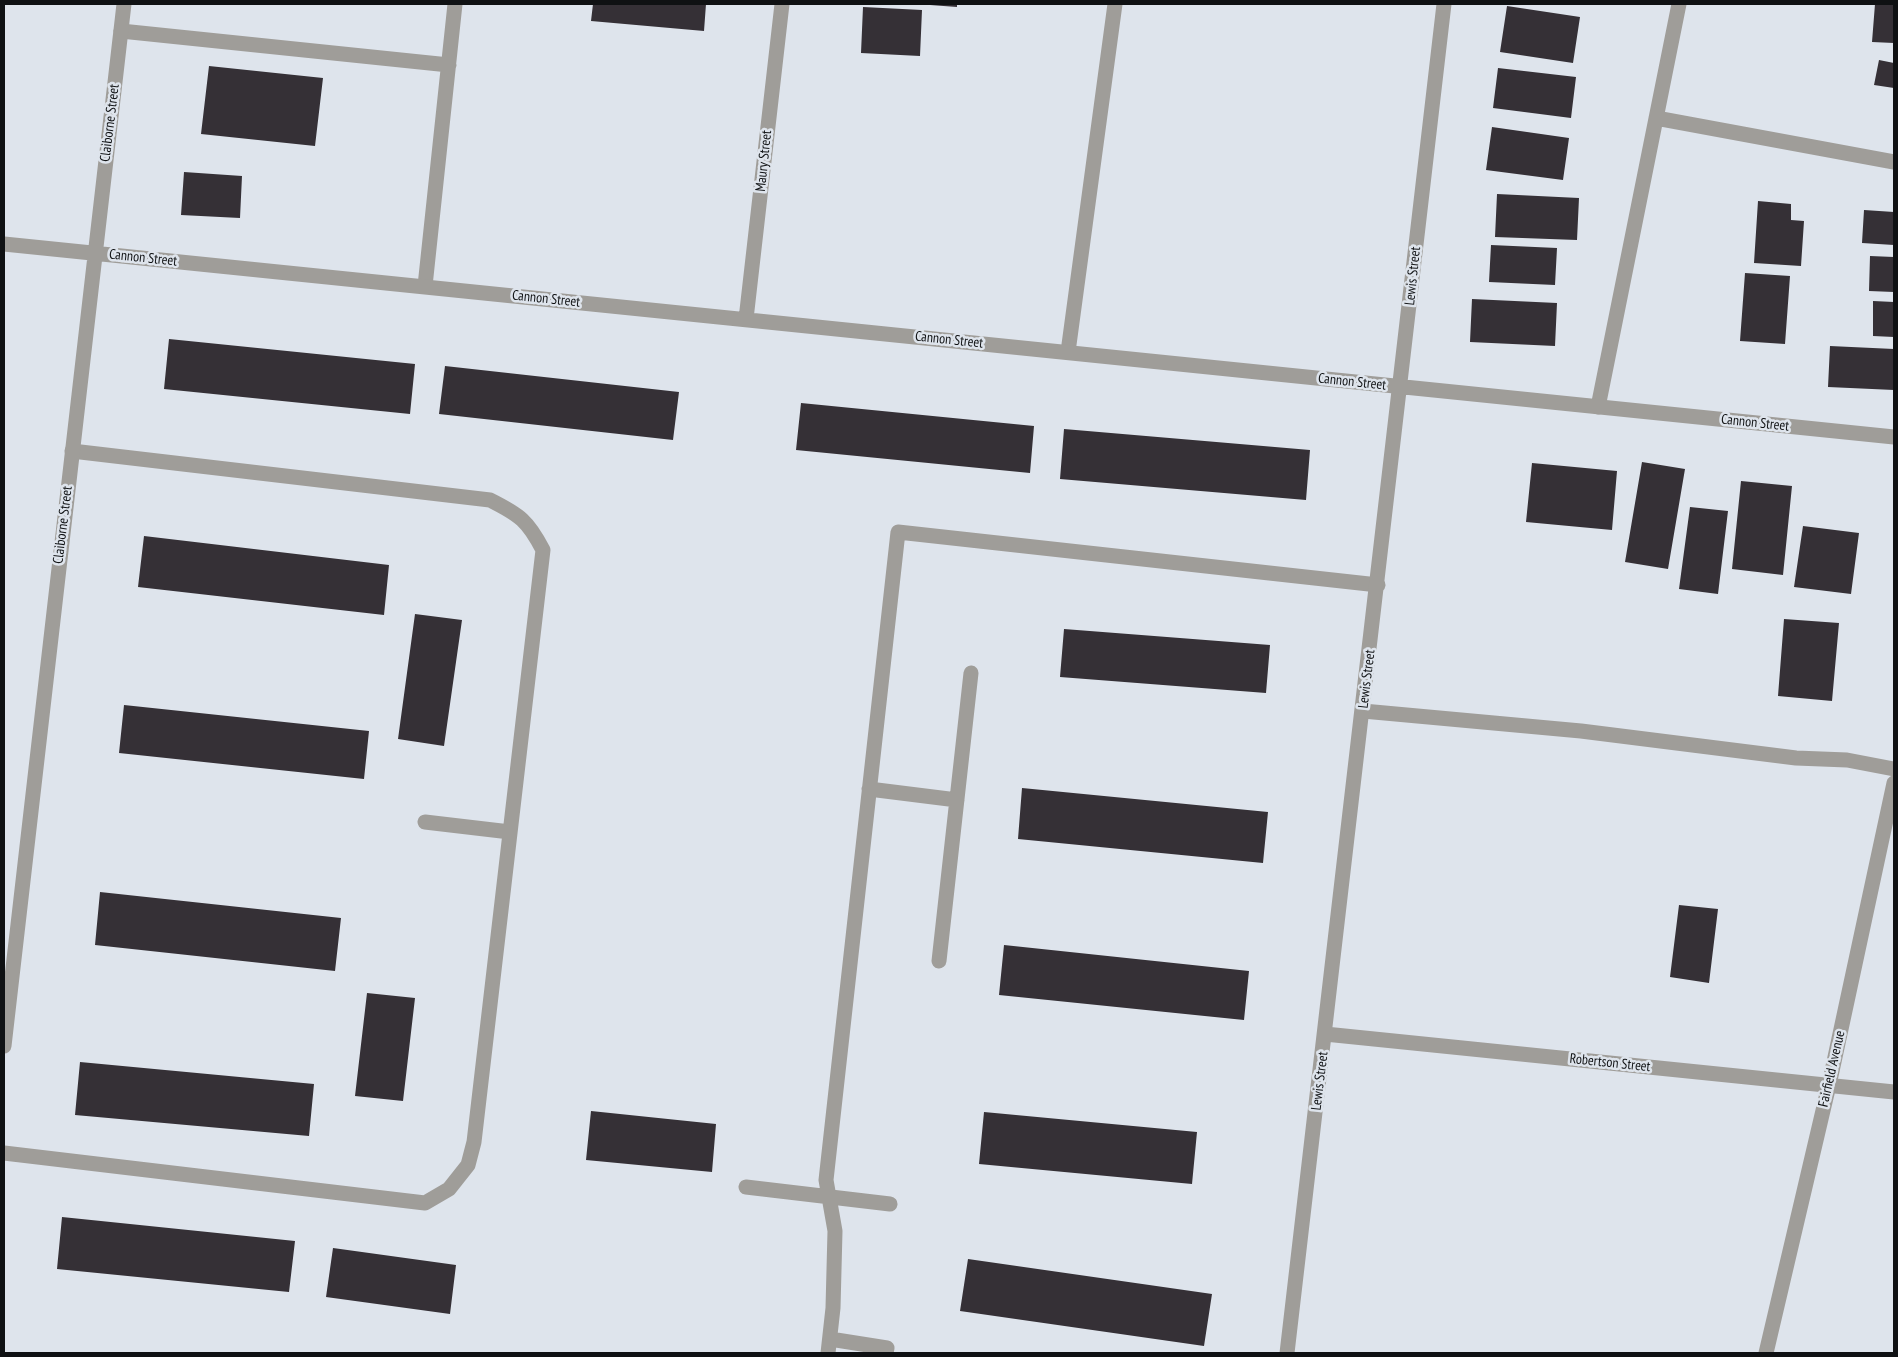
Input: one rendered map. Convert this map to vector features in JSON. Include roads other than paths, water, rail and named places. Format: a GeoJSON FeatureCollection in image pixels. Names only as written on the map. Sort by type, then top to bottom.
{"type":"FeatureCollection","features":[{"type":"Feature","properties":{"kind":"street","name":"Claiborne Street"},"geometry":{"type":"LineString","coordinates":[[4,1046],[124,4]]}},
{"type":"Feature","properties":{"kind":"street"},"geometry":{"type":"LineString","coordinates":[[425,286],[455,4]]}},
{"type":"Feature","properties":{"kind":"street","name":"Maury Street"},"geometry":{"type":"LineString","coordinates":[[746,319],[782,4]]}},
{"type":"Feature","properties":{"kind":"street"},"geometry":{"type":"LineString","coordinates":[[1068,352],[1115,4]]}},
{"type":"Feature","properties":{"kind":"street","name":"Lewis Street"},"geometry":{"type":"LineString","coordinates":[[1288,1353],[1444,4]]}},
{"type":"Feature","properties":{"kind":"street"},"geometry":{"type":"LineString","coordinates":[[1598,407],[1679,4]]}},
{"type":"Feature","properties":{"kind":"street"},"geometry":{"type":"LineString","coordinates":[[121,31],[449,65]]}},
{"type":"Feature","properties":{"kind":"street"},"geometry":{"type":"LineString","coordinates":[[1656,118],[1894,162]]}},
{"type":"Feature","properties":{"kind":"street","name":"Cannon Street"},"geometry":{"type":"LineString","coordinates":[[4,244],[1894,437]]}},
{"type":"Feature","properties":{"kind":"street"},"geometry":{"type":"LineString","coordinates":[[4,1153],[425,1203],[449,1189],[468,1166],[474,1142],[543,550],[533,532],[516,512],[490,500],[72,452]]}},
{"type":"Feature","properties":{"kind":"street"},"geometry":{"type":"LineString","coordinates":[[886,1353],[887,1348],[829,1346],[833,1308],[835,1231],[826,1180],[898,532],[1378,585]]}},
{"type":"Feature","properties":{"kind":"street"},"geometry":{"type":"LineString","coordinates":[[939,961],[971,673]]}},
{"type":"Feature","properties":{"kind":"street"},"geometry":{"type":"LineString","coordinates":[[1363,711],[1581,731],[1796,758],[1847,760],[1894,769]]}},
{"type":"Feature","properties":{"kind":"street","name":"Fairfield Avenue"},"geometry":{"type":"LineString","coordinates":[[1766,1353],[1829,1085],[1894,783]]}},
{"type":"Feature","properties":{"kind":"street"},"geometry":{"type":"LineString","coordinates":[[870,789],[957,800]]}},
{"type":"Feature","properties":{"kind":"street"},"geometry":{"type":"LineString","coordinates":[[425,822],[510,832]]}},
{"type":"Feature","properties":{"kind":"street","name":"Robertson Street"},"geometry":{"type":"LineString","coordinates":[[1325,1034],[1894,1092]]}},
{"type":"Feature","properties":{"kind":"street"},"geometry":{"type":"LineString","coordinates":[[746,1187],[890,1204]]}}]}
